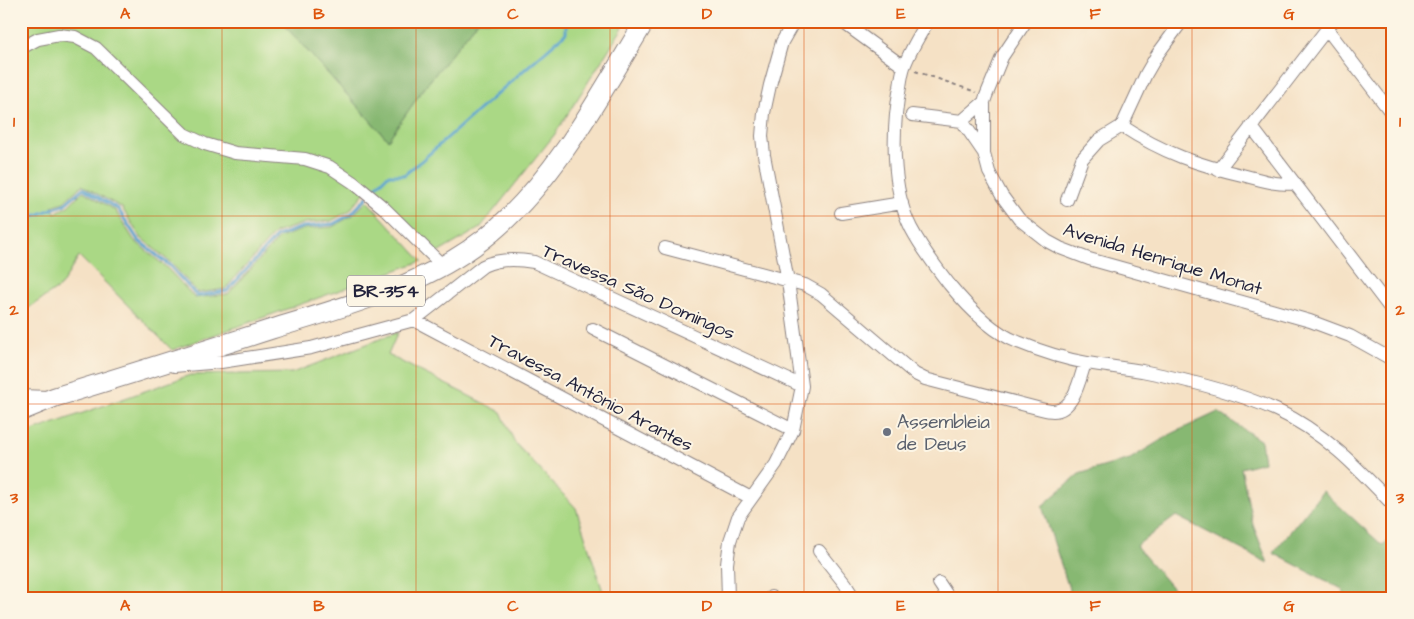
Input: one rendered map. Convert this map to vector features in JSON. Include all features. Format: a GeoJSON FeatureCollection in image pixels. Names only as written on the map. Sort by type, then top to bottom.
{"type":"FeatureCollection","features":[{"type":"Feature","properties":{"kind":"highway","name":"BR-354"},"geometry":{"type":"LineString","coordinates":[[21,411],[55,397],[148,369],[396,288],[443,266],[468,251],[499,227],[535,189],[576,133],[645,21]]}},
{"type":"Feature","properties":{"kind":"street"},"geometry":{"type":"LineString","coordinates":[[728,598],[727,564],[730,541],[738,517],[776,464],[793,430],[802,386],[788,281],[764,156],[762,136],[764,113],[782,42],[794,21]]}},
{"type":"Feature","properties":{"kind":"street"},"geometry":{"type":"LineString","coordinates":[[840,21],[904,67]]}},
{"type":"Feature","properties":{"kind":"street"},"geometry":{"type":"LineString","coordinates":[[928,21],[904,67],[896,107],[894,145],[902,203],[911,228],[934,266],[959,296],[996,330],[1016,342],[1086,363],[1196,382],[1238,395],[1278,411],[1330,443],[1358,468],[1393,505]]}},
{"type":"Feature","properties":{"kind":"street","name":"Avenida Henrique Monat"},"geometry":{"type":"LineString","coordinates":[[1026,21],[1002,57],[985,99],[984,153],[989,172],[1002,196],[1019,219],[1033,232],[1060,248],[1089,259],[1310,321],[1350,336],[1393,360]]}},
{"type":"Feature","properties":{"kind":"street"},"geometry":{"type":"LineString","coordinates":[[1067,200],[1082,159],[1099,140],[1122,126],[1157,54],[1182,21]]}},
{"type":"Feature","properties":{"kind":"street"},"geometry":{"type":"LineString","coordinates":[[1218,170],[1330,25],[1393,115]]}},
{"type":"Feature","properties":{"kind":"street"},"geometry":{"type":"LineString","coordinates":[[21,48],[38,38],[59,35],[76,37],[96,48],[184,134],[204,144],[235,153],[305,159],[330,167],[354,183],[384,208],[443,266]]}},
{"type":"Feature","properties":{"kind":"street"},"geometry":{"type":"LineString","coordinates":[[962,121],[985,99]]}},
{"type":"Feature","properties":{"kind":"street"},"geometry":{"type":"LineString","coordinates":[[912,115],[962,121],[984,153]]}},
{"type":"Feature","properties":{"kind":"street"},"geometry":{"type":"LineString","coordinates":[[1122,126],[1146,142],[1177,157],[1218,170],[1283,185],[1295,183]]}},
{"type":"Feature","properties":{"kind":"street"},"geometry":{"type":"LineString","coordinates":[[1252,126],[1393,312]]}},
{"type":"Feature","properties":{"kind":"street"},"geometry":{"type":"LineString","coordinates":[[841,213],[902,203]]}},
{"type":"Feature","properties":{"kind":"street"},"geometry":{"type":"LineString","coordinates":[[664,248],[805,285],[821,294],[915,374],[925,379],[1032,407],[1055,411],[1065,407],[1072,398],[1086,363]]}},
{"type":"Feature","properties":{"kind":"street","name":"Travessa São Domingos"},"geometry":{"type":"LineString","coordinates":[[148,369],[221,362],[311,348],[414,320],[483,266],[492,261],[518,259],[534,262],[802,386]]}},
{"type":"Feature","properties":{"kind":"street","name":"Travessa Antônio Arantes"},"geometry":{"type":"LineString","coordinates":[[414,320],[751,498]]}},
{"type":"Feature","properties":{"kind":"street"},"geometry":{"type":"LineString","coordinates":[[593,329],[793,430]]}},
{"type":"Feature","properties":{"kind":"street"},"geometry":{"type":"LineString","coordinates":[[21,396],[55,397]]}},
{"type":"Feature","properties":{"kind":"street"},"geometry":{"type":"LineString","coordinates":[[819,552],[854,598]]}},
{"type":"Feature","properties":{"kind":"street"},"geometry":{"type":"LineString","coordinates":[[939,583],[949,598]]}},
{"type":"Feature","properties":{"kind":"path"},"geometry":{"type":"LineString","coordinates":[[904,67],[985,99]]}},
{"type":"Feature","properties":{"kind":"green space"},"geometry":{"type":"Polygon","coordinates":[[[21,21],[290,21],[285,26],[388,140],[424,88],[478,21],[627,21],[555,134],[480,228],[434,255],[369,187],[349,211],[331,221],[305,223],[275,233],[225,289],[198,293],[171,263],[140,237],[122,208],[82,185],[64,202],[52,206],[55,213],[68,206],[83,191],[115,210],[134,240],[167,268],[195,298],[228,294],[279,238],[304,229],[332,227],[353,215],[367,201],[422,261],[172,350],[79,256],[61,286],[21,313],[21,21]]]}},
{"type":"Feature","properties":{"kind":"green space"},"geometry":{"type":"Polygon","coordinates":[[[290,21],[478,21],[424,88],[388,140],[285,26],[290,21]]]}},
{"type":"Feature","properties":{"kind":"green space"},"geometry":{"type":"Polygon","coordinates":[[[398,332],[388,355],[501,412],[515,443],[576,508],[605,598],[21,598],[21,435],[190,375],[292,373],[398,332]]]}},
{"type":"Feature","properties":{"kind":"green space"},"geometry":{"type":"Polygon","coordinates":[[[1218,412],[1261,441],[1264,462],[1241,468],[1253,525],[1268,563],[1176,516],[1136,546],[1181,598],[1072,598],[1042,506],[1079,474],[1130,459],[1171,434],[1218,412]]]}},
{"type":"Feature","properties":{"kind":"green space"},"geometry":{"type":"Polygon","coordinates":[[[1323,491],[1382,545],[1393,538],[1393,598],[1346,598],[1342,589],[1273,553],[1323,491]]]}},
{"type":"Feature","properties":{"kind":"waterway"},"geometry":{"type":"LineString","coordinates":[[371,192],[388,175],[404,175],[420,162],[566,33],[566,21]]}},
{"type":"Feature","properties":{"kind":"waterway"},"geometry":{"type":"LineString","coordinates":[[21,221],[65,204],[83,188],[118,209],[138,240],[170,266],[197,296],[227,291],[277,236],[303,227],[333,224],[351,214],[367,197]]}},
{"type":"Feature","properties":{"kind":"place","name":"Assembleia de Deus"},"geometry":{"type":"Point","coordinates":[887,432]}}]}
